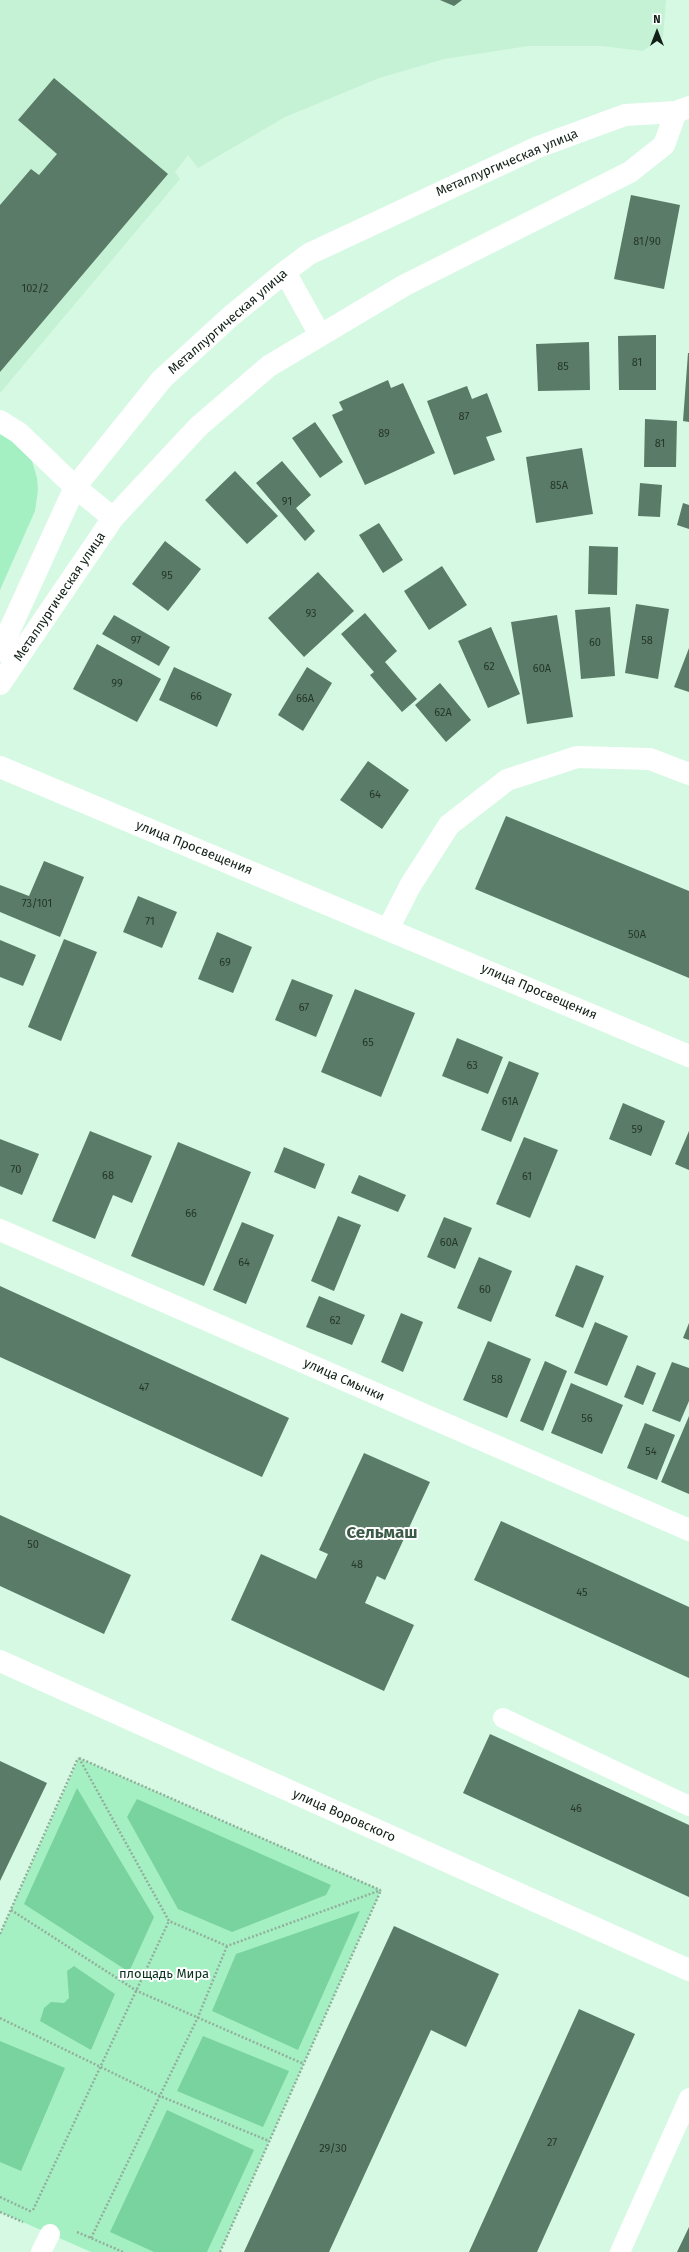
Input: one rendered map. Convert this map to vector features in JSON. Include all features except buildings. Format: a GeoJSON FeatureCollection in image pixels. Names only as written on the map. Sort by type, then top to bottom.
{"type":"FeatureCollection","features":[{"type":"Feature","properties":{"kind":"street","name":"Металлургическая улица"},"geometry":{"type":"LineString","coordinates":[[0,651],[75,487],[162,379],[230,316],[285,272],[309,254],[538,147],[625,115],[683,110]]}},
{"type":"Feature","properties":{"kind":"street","name":"Металлургическая улица"},"geometry":{"type":"LineString","coordinates":[[0,684],[113,518],[199,426],[269,366],[405,285],[630,172],[664,145],[683,110]]}},
{"type":"Feature","properties":{"kind":"street"},"geometry":{"type":"LineString","coordinates":[[285,272],[320,335]]}},
{"type":"Feature","properties":{"kind":"street"},"geometry":{"type":"LineString","coordinates":[[0,421],[19,433],[75,487],[113,518]]}},
{"type":"Feature","properties":{"kind":"street"},"geometry":{"type":"LineString","coordinates":[[388,929],[410,886],[449,825],[507,780],[577,757],[650,759],[689,774]]}},
{"type":"Feature","properties":{"kind":"street","name":"улица Просвещения"},"geometry":{"type":"LineString","coordinates":[[0,767],[689,1056]]}},
{"type":"Feature","properties":{"kind":"street","name":"улица Смычки"},"geometry":{"type":"LineString","coordinates":[[0,1230],[689,1530]]}},
{"type":"Feature","properties":{"kind":"street","name":"улица Воровского"},"geometry":{"type":"LineString","coordinates":[[0,1662],[689,1970]]}},
{"type":"Feature","properties":{"kind":"lane"},"geometry":{"type":"LineString","coordinates":[[503,1718],[689,1806]]}},
{"type":"Feature","properties":{"kind":"lane"},"geometry":{"type":"LineString","coordinates":[[620,2252],[689,2098]]}},
{"type":"Feature","properties":{"kind":"lane"},"geometry":{"type":"LineString","coordinates":[[41,2252],[50,2234]]}},
{"type":"Feature","properties":{"kind":"path"},"geometry":{"type":"LineString","coordinates":[[78,1758],[381,1890]]}},
{"type":"Feature","properties":{"kind":"path"},"geometry":{"type":"LineString","coordinates":[[0,1934],[78,1758]]}},
{"type":"Feature","properties":{"kind":"path"},"geometry":{"type":"LineString","coordinates":[[78,1758],[169,1921],[227,1946],[381,1890]]}},
{"type":"Feature","properties":{"kind":"path"},"geometry":{"type":"LineString","coordinates":[[220,2252],[381,1890]]}},
{"type":"Feature","properties":{"kind":"path"},"geometry":{"type":"LineString","coordinates":[[11,1910],[137,1991],[304,2064]]}},
{"type":"Feature","properties":{"kind":"path"},"geometry":{"type":"LineString","coordinates":[[30,2218],[169,1921]]}},
{"type":"Feature","properties":{"kind":"path"},"geometry":{"type":"LineString","coordinates":[[91,2238],[198,2017],[227,1946]]}},
{"type":"Feature","properties":{"kind":"path"},"geometry":{"type":"LineString","coordinates":[[0,2018],[160,2096],[269,2141]]}},
{"type":"Feature","properties":{"kind":"shaded area"},"geometry":{"type":"Polygon","coordinates":[[[0,0],[666,0],[663,37],[643,51],[602,46],[528,46],[444,59],[379,78],[285,117],[198,168],[188,155],[175,172],[180,179],[0,393],[0,0]]]}},
{"type":"Feature","properties":{"kind":"green space"},"geometry":{"type":"Polygon","coordinates":[[[0,431],[16,443],[32,461],[37,478],[38,490],[35,511],[0,590],[0,431]]]}},
{"type":"Feature","properties":{"kind":"green space","name":"площадь Мира"},"geometry":{"type":"Polygon","coordinates":[[[79,1758],[381,1890],[220,2252],[91,2252],[0,2212],[0,1934],[79,1758]]]}},
{"type":"Feature","properties":{"kind":"green space"},"geometry":{"type":"Polygon","coordinates":[[[77,1788],[154,1917],[129,1972],[24,1904],[77,1788]]]}},
{"type":"Feature","properties":{"kind":"green space"},"geometry":{"type":"Polygon","coordinates":[[[137,1799],[331,1885],[326,1895],[232,1932],[178,1909],[127,1817],[137,1799]]]}},
{"type":"Feature","properties":{"kind":"green space"},"geometry":{"type":"Polygon","coordinates":[[[360,1911],[298,2050],[212,2011],[236,1954],[360,1911]]]}},
{"type":"Feature","properties":{"kind":"green space"},"geometry":{"type":"Polygon","coordinates":[[[74,1966],[115,1994],[91,2050],[40,2021],[44,2008],[51,2002],[64,2003],[69,1998],[67,1971],[74,1966]]]}},
{"type":"Feature","properties":{"kind":"green space"},"geometry":{"type":"Polygon","coordinates":[[[203,2036],[289,2071],[263,2127],[177,2091],[203,2036]]]}},
{"type":"Feature","properties":{"kind":"green space"},"geometry":{"type":"Polygon","coordinates":[[[0,2041],[65,2068],[21,2171],[0,2162],[0,2041]]]}},
{"type":"Feature","properties":{"kind":"green space"},"geometry":{"type":"Polygon","coordinates":[[[167,2110],[254,2150],[207,2252],[154,2252],[110,2232],[167,2110]]]}},
{"type":"Feature","properties":{"kind":"district","name":"Сельмаш"},"geometry":{"type":"Point","coordinates":[382,1533]}}]}
